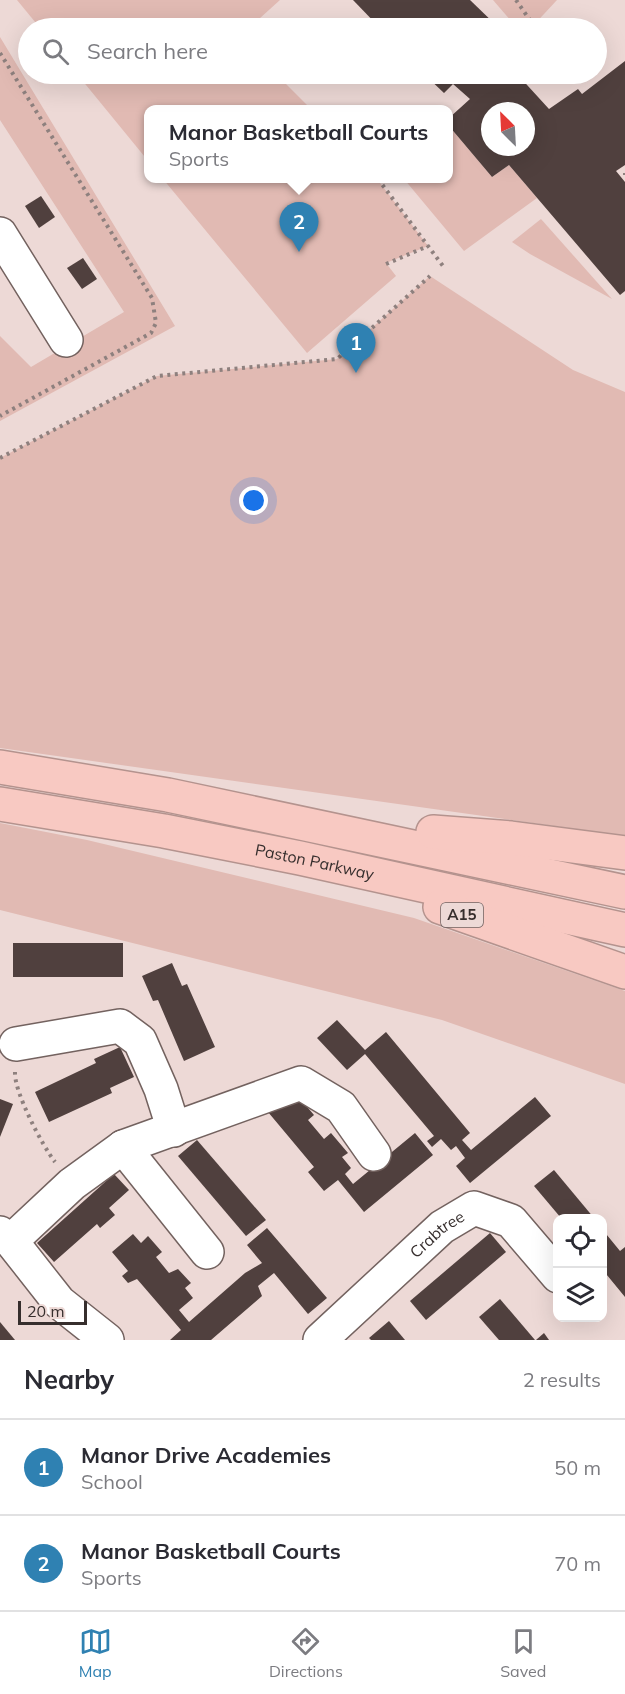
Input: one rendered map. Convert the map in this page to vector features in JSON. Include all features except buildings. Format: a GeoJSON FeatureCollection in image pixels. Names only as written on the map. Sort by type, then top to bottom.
{"type":"FeatureCollection","features":[{"type":"Feature","properties":{"kind":"highway"},"geometry":{"type":"LineString","coordinates":[[0,767],[168,795],[625,892]]}},
{"type":"Feature","properties":{"kind":"highway","name":"Paston Parkway"},"geometry":{"type":"LineString","coordinates":[[0,804],[164,831],[300,858],[625,930]]}},
{"type":"Feature","properties":{"kind":"highway"},"geometry":{"type":"LineString","coordinates":[[306,823],[511,838],[625,853]]}},
{"type":"Feature","properties":{"kind":"highway","name":"A15"},"geometry":{"type":"LineString","coordinates":[[300,858],[625,972]]}},
{"type":"Feature","properties":{"kind":"street"},"geometry":{"type":"LineString","coordinates":[[0,234],[66,340]]}},
{"type":"Feature","properties":{"kind":"street"},"geometry":{"type":"LineString","coordinates":[[16,1044],[120,1026],[140,1041],[161,1089],[174,1130]]}},
{"type":"Feature","properties":{"kind":"street"},"geometry":{"type":"LineString","coordinates":[[107,1340],[59,1302],[6,1237],[123,1147],[301,1083],[341,1107],[374,1154]]}},
{"type":"Feature","properties":{"kind":"street"},"geometry":{"type":"LineString","coordinates":[[123,1147],[207,1252]]}},
{"type":"Feature","properties":{"kind":"street","name":"Crabtree"},"geometry":{"type":"LineString","coordinates":[[320,1340],[442,1227],[474,1208],[511,1221],[553,1270]]}},
{"type":"Feature","properties":{"kind":"path"},"geometry":{"type":"LineString","coordinates":[[516,0],[528,18]]}},
{"type":"Feature","properties":{"kind":"path"},"geometry":{"type":"LineString","coordinates":[[0,52],[18,81]]}},
{"type":"Feature","properties":{"kind":"path"},"geometry":{"type":"LineString","coordinates":[[0,416],[151,333],[156,323],[152,298],[20,84]]}},
{"type":"Feature","properties":{"kind":"path"},"geometry":{"type":"LineString","coordinates":[[381,183],[443,266]]}},
{"type":"Feature","properties":{"kind":"path"},"geometry":{"type":"LineString","coordinates":[[386,264],[428,246]]}},
{"type":"Feature","properties":{"kind":"path"},"geometry":{"type":"LineString","coordinates":[[0,458],[157,376],[337,359],[430,276]]}},
{"type":"Feature","properties":{"kind":"path"},"geometry":{"type":"LineString","coordinates":[[16,1044],[15,1082],[50,1155],[72,1184]]}},
{"type":"Feature","properties":{"kind":"shaded area"},"geometry":{"type":"Polygon","coordinates":[[[17,0],[280,0],[260,18],[32,18],[17,0]]]}},
{"type":"Feature","properties":{"kind":"shaded area"},"geometry":{"type":"Polygon","coordinates":[[[493,0],[557,0],[540,18],[508,18],[493,0]]]}},
{"type":"Feature","properties":{"kind":"shaded area"},"geometry":{"type":"Polygon","coordinates":[[[0,37],[18,67],[18,84],[28,84],[175,326],[0,421],[0,336],[31,367],[124,312],[0,120],[0,37]]]}},
{"type":"Feature","properties":{"kind":"shaded area"},"geometry":{"type":"Polygon","coordinates":[[[85,84],[286,84],[307,105],[144,105],[144,156],[85,84]]]}},
{"type":"Feature","properties":{"kind":"shaded area"},"geometry":{"type":"Polygon","coordinates":[[[453,131],[492,177],[509,165],[537,198],[464,251],[407,183],[453,183],[453,131]]]}},
{"type":"Feature","properties":{"kind":"shaded area"},"geometry":{"type":"Polygon","coordinates":[[[166,183],[380,183],[428,246],[386,263],[396,276],[307,353],[166,183]]]}},
{"type":"Feature","properties":{"kind":"shaded area"},"geometry":{"type":"Polygon","coordinates":[[[541,219],[612,299],[512,242],[541,219]]]}},
{"type":"Feature","properties":{"kind":"shaded area"},"geometry":{"type":"Polygon","coordinates":[[[430,276],[573,370],[625,392],[625,836],[0,748],[0,458],[157,376],[337,359],[430,276]]]}},
{"type":"Feature","properties":{"kind":"shaded area"},"geometry":{"type":"Polygon","coordinates":[[[0,823],[87,840],[414,918],[625,991],[625,1084],[442,1020],[0,910],[0,823]]]}},
{"type":"Feature","properties":{"kind":"place","name":"Manor Basketball Courts"},"geometry":{"type":"Point","coordinates":[299,252]}},
{"type":"Feature","properties":{"kind":"place","name":"Manor Drive Academies"},"geometry":{"type":"Point","coordinates":[356,373]}}]}
